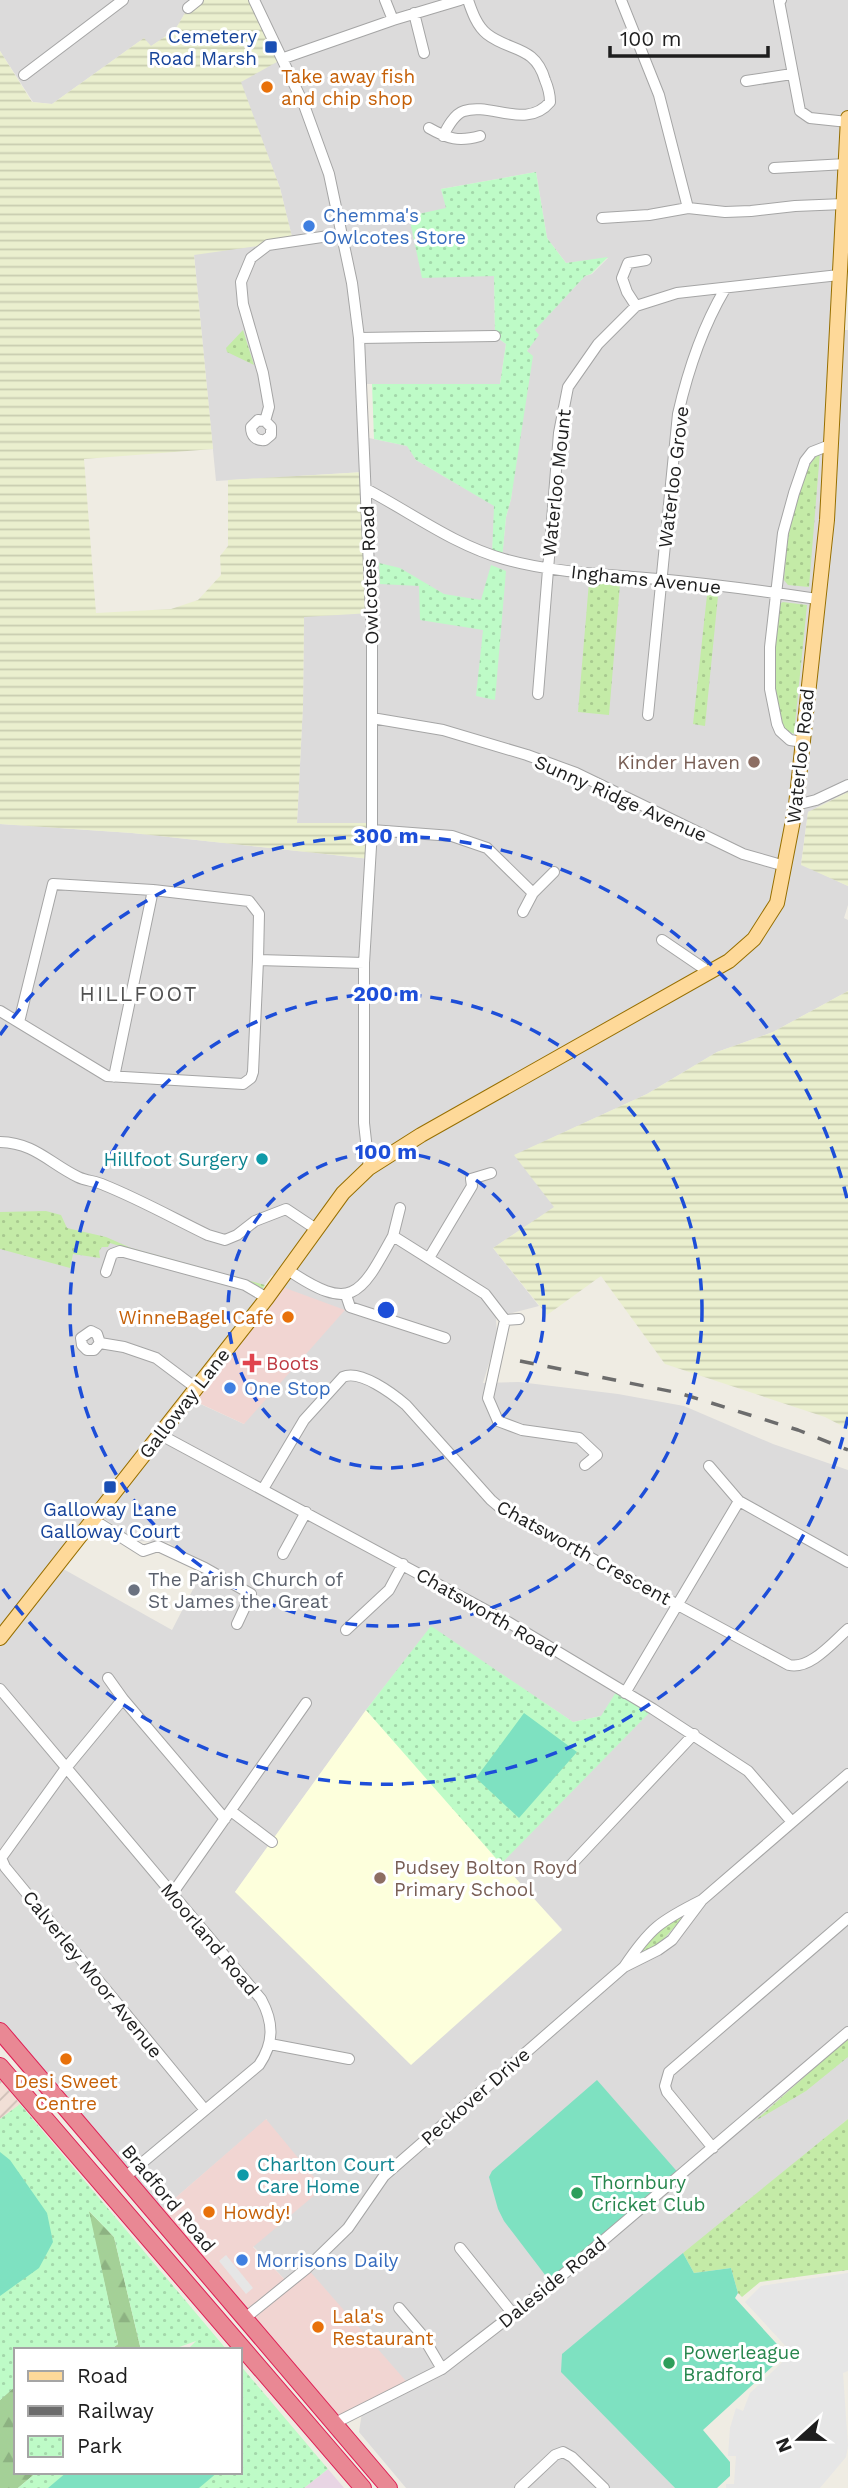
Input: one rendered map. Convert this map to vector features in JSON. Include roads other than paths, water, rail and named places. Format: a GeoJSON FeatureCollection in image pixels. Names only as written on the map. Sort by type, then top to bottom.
{"type":"FeatureCollection","features":[{"type":"Feature","properties":{"kind":"highway","name":"Bradford Road"},"geometry":{"type":"LineString","coordinates":[[0,2031],[388,2488]]}},
{"type":"Feature","properties":{"kind":"highway"},"geometry":{"type":"LineString","coordinates":[[0,2066],[363,2488]]}},
{"type":"Feature","properties":{"kind":"main road","name":"Waterloo Road"},"geometry":{"type":"LineString","coordinates":[[369,1168],[467,1108],[729,961],[765,924],[777,903],[796,805],[827,520],[830,445],[843,320],[839,275],[848,120]]}},
{"type":"Feature","properties":{"kind":"main road","name":"Galloway Lane"},"geometry":{"type":"LineString","coordinates":[[0,1639],[267,1298],[343,1193],[369,1168]]}},
{"type":"Feature","properties":{"kind":"street"},"geometry":{"type":"LineString","coordinates":[[24,75],[122,0]]}},
{"type":"Feature","properties":{"kind":"street"},"geometry":{"type":"LineString","coordinates":[[188,8],[198,0]]}},
{"type":"Feature","properties":{"kind":"street","name":"Owlcotes Road"},"geometry":{"type":"LineString","coordinates":[[254,0],[284,58],[329,174],[352,283],[359,338],[372,637],[372,830],[364,963],[364,1123],[369,1168]]}},
{"type":"Feature","properties":{"kind":"street"},"geometry":{"type":"LineString","coordinates":[[385,0],[393,20]]}},
{"type":"Feature","properties":{"kind":"street"},"geometry":{"type":"LineString","coordinates":[[284,58],[460,0]]}},
{"type":"Feature","properties":{"kind":"street"},"geometry":{"type":"LineString","coordinates":[[443,136],[453,120],[464,111],[482,110],[519,115],[543,108],[550,102],[544,73],[535,60],[522,50],[485,33],[468,0]]}},
{"type":"Feature","properties":{"kind":"street"},"geometry":{"type":"LineString","coordinates":[[621,0],[659,94],[688,208]]}},
{"type":"Feature","properties":{"kind":"street"},"geometry":{"type":"LineString","coordinates":[[781,0],[779,1],[800,111],[810,118],[848,120]]}},
{"type":"Feature","properties":{"kind":"street"},"geometry":{"type":"LineString","coordinates":[[414,13],[424,53]]}},
{"type":"Feature","properties":{"kind":"street"},"geometry":{"type":"LineString","coordinates":[[746,81],[792,75]]}},
{"type":"Feature","properties":{"kind":"street"},"geometry":{"type":"LineString","coordinates":[[429,128],[459,141],[480,136]]}},
{"type":"Feature","properties":{"kind":"street"},"geometry":{"type":"LineString","coordinates":[[774,168],[846,164]]}},
{"type":"Feature","properties":{"kind":"street"},"geometry":{"type":"LineString","coordinates":[[602,218],[649,215],[688,208],[738,211],[844,204]]}},
{"type":"Feature","properties":{"kind":"street"},"geometry":{"type":"LineString","coordinates":[[265,421],[269,407],[264,373],[243,304],[242,282],[251,258],[268,245],[342,234]]}},
{"type":"Feature","properties":{"kind":"street"},"geometry":{"type":"LineString","coordinates":[[636,306],[626,292],[622,278],[628,263],[646,260]]}},
{"type":"Feature","properties":{"kind":"street","name":"Waterloo Mount"},"geometry":{"type":"LineString","coordinates":[[538,694],[559,433],[568,387],[598,344],[636,306],[677,293],[839,275]]}},
{"type":"Feature","properties":{"kind":"street","name":"Waterloo Grove"},"geometry":{"type":"LineString","coordinates":[[648,715],[678,414],[698,345],[726,289]]}},
{"type":"Feature","properties":{"kind":"street"},"geometry":{"type":"LineString","coordinates":[[359,338],[495,336]]}},
{"type":"Feature","properties":{"kind":"street"},"geometry":{"type":"LineString","coordinates":[[803,742],[790,740],[780,731],[770,688],[770,648],[783,533],[805,461],[811,452],[830,445]]}},
{"type":"Feature","properties":{"kind":"street","name":"Inghams Avenue"},"geometry":{"type":"LineString","coordinates":[[366,489],[410,512],[450,539],[502,559],[547,569],[661,579],[817,599]]}},
{"type":"Feature","properties":{"kind":"street","name":"Sunny Ridge Avenue"},"geometry":{"type":"LineString","coordinates":[[372,718],[443,730],[576,773],[743,854],[786,866]]}},
{"type":"Feature","properties":{"kind":"street"},"geometry":{"type":"LineString","coordinates":[[796,805],[816,800],[848,785]]}},
{"type":"Feature","properties":{"kind":"street"},"geometry":{"type":"LineString","coordinates":[[372,830],[452,836],[487,848],[533,892]]}},
{"type":"Feature","properties":{"kind":"street"},"geometry":{"type":"LineString","coordinates":[[523,912],[533,892],[554,872]]}},
{"type":"Feature","properties":{"kind":"street"},"geometry":{"type":"LineString","coordinates":[[0,1011],[99,1072],[114,1077],[237,1084],[247,1082],[253,1072],[259,914],[249,901],[153,890],[53,884],[19,1022]]}},
{"type":"Feature","properties":{"kind":"street"},"geometry":{"type":"LineString","coordinates":[[114,1077],[153,890]]}},
{"type":"Feature","properties":{"kind":"street"},"geometry":{"type":"LineString","coordinates":[[662,940],[709,972]]}},
{"type":"Feature","properties":{"kind":"street"},"geometry":{"type":"LineString","coordinates":[[258,960],[364,963]]}},
{"type":"Feature","properties":{"kind":"street"},"geometry":{"type":"LineString","coordinates":[[0,1142],[13,1142],[44,1154],[61,1168],[82,1179],[102,1183],[225,1240],[237,1236],[255,1221],[286,1209],[316,1229]]}},
{"type":"Feature","properties":{"kind":"street"},"geometry":{"type":"LineString","coordinates":[[429,1258],[472,1186],[471,1179],[491,1173]]}},
{"type":"Feature","properties":{"kind":"street"},"geometry":{"type":"LineString","coordinates":[[288,1270],[312,1286],[332,1294],[346,1295],[360,1288],[393,1236],[400,1208]]}},
{"type":"Feature","properties":{"kind":"street"},"geometry":{"type":"LineString","coordinates":[[393,1236],[485,1294],[505,1320],[488,1398],[498,1421],[522,1430],[579,1437],[597,1455]]}},
{"type":"Feature","properties":{"kind":"street"},"geometry":{"type":"LineString","coordinates":[[106,1272],[112,1254],[120,1251],[246,1285],[267,1298]]}},
{"type":"Feature","properties":{"kind":"street"},"geometry":{"type":"LineString","coordinates":[[346,1295],[350,1307],[445,1338]]}},
{"type":"Feature","properties":{"kind":"street"},"geometry":{"type":"LineString","coordinates":[[505,1320],[519,1319]]}},
{"type":"Feature","properties":{"kind":"street"},"geometry":{"type":"LineString","coordinates":[[100,1343],[156,1358],[196,1388]]}},
{"type":"Feature","properties":{"kind":"street","name":"Chatsworth Crescent"},"geometry":{"type":"LineString","coordinates":[[263,1489],[304,1420],[343,1377],[348,1374],[361,1377],[392,1393],[406,1405],[504,1511],[789,1665],[796,1666],[810,1660],[848,1629]]}},
{"type":"Feature","properties":{"kind":"street","name":"Chatsworth Road"},"geometry":{"type":"LineString","coordinates":[[159,1434],[508,1622],[694,1734],[748,1771],[792,1822]]}},
{"type":"Feature","properties":{"kind":"street"},"geometry":{"type":"LineString","coordinates":[[585,1465],[608,1447]]}},
{"type":"Feature","properties":{"kind":"street"},"geometry":{"type":"LineString","coordinates":[[709,1466],[739,1501],[848,1562]]}},
{"type":"Feature","properties":{"kind":"street"},"geometry":{"type":"LineString","coordinates":[[625,1693],[739,1501]]}},
{"type":"Feature","properties":{"kind":"street"},"geometry":{"type":"LineString","coordinates":[[283,1553],[306,1512]]}},
{"type":"Feature","properties":{"kind":"street"},"geometry":{"type":"LineString","coordinates":[[94,1520],[143,1551],[158,1546],[251,1594],[237,1624]]}},
{"type":"Feature","properties":{"kind":"street"},"geometry":{"type":"LineString","coordinates":[[167,1567],[174,1555]]}},
{"type":"Feature","properties":{"kind":"street"},"geometry":{"type":"LineString","coordinates":[[346,1630],[389,1590],[403,1564]]}},
{"type":"Feature","properties":{"kind":"street"},"geometry":{"type":"LineString","coordinates":[[108,1678],[123,1699],[228,1815],[272,1842]]}},
{"type":"Feature","properties":{"kind":"street","name":"Moorland Road"},"geometry":{"type":"LineString","coordinates":[[0,1689],[261,1999],[271,2022],[270,2044]]}},
{"type":"Feature","properties":{"kind":"street","name":"Calverley Moor Avenue"},"geometry":{"type":"LineString","coordinates":[[123,1699],[66,1768],[2,1854],[3,1863],[205,2110]]}},
{"type":"Feature","properties":{"kind":"street"},"geometry":{"type":"LineString","coordinates":[[172,1894],[306,1703]]}},
{"type":"Feature","properties":{"kind":"street"},"geometry":{"type":"LineString","coordinates":[[568,1868],[694,1734]]}},
{"type":"Feature","properties":{"kind":"street","name":"Peckover Drive"},"geometry":{"type":"LineString","coordinates":[[244,2319],[307,2268],[348,2228],[384,2176],[624,1967],[672,1940],[702,1900],[848,1774]]}},
{"type":"Feature","properties":{"kind":"street","name":"Peckover Drive"},"geometry":{"type":"LineString","coordinates":[[624,1967],[653,1928],[667,1917],[702,1900]]}},
{"type":"Feature","properties":{"kind":"street"},"geometry":{"type":"LineString","coordinates":[[713,2148],[667,2092],[665,2086],[669,2072],[848,1918]]}},
{"type":"Feature","properties":{"kind":"street","name":"Daleside Road"},"geometry":{"type":"LineString","coordinates":[[334,2424],[442,2369],[513,2315],[848,2032]]}},
{"type":"Feature","properties":{"kind":"street"},"geometry":{"type":"LineString","coordinates":[[124,2178],[259,2066],[270,2044],[349,2059]]}},
{"type":"Feature","properties":{"kind":"street"},"geometry":{"type":"LineString","coordinates":[[460,2248],[513,2315]]}},
{"type":"Feature","properties":{"kind":"street"},"geometry":{"type":"LineString","coordinates":[[399,2308],[422,2335],[442,2369]]}},
{"type":"Feature","properties":{"kind":"street"},"geometry":{"type":"LineString","coordinates":[[520,2488],[555,2455],[563,2452],[572,2457],[604,2488]]}},
{"type":"Feature","properties":{"kind":"railway"},"geometry":{"type":"LineString","coordinates":[[520,1361],[679,1393],[798,1430],[848,1450]]}},
{"type":"Feature","properties":{"kind":"place","name":"Cemetery Road Marsh"},"geometry":{"type":"Point","coordinates":[271,47]}},
{"type":"Feature","properties":{"kind":"place","name":"Take away fish and chip shop"},"geometry":{"type":"Point","coordinates":[267,87]}},
{"type":"Feature","properties":{"kind":"place","name":"Chemma's Owlcotes Store"},"geometry":{"type":"Point","coordinates":[309,226]}},
{"type":"Feature","properties":{"kind":"place","name":"Kinder Haven"},"geometry":{"type":"Point","coordinates":[754,762]}},
{"type":"Feature","properties":{"kind":"place","name":"Hillfoot Surgery"},"geometry":{"type":"Point","coordinates":[262,1159]}},
{"type":"Feature","properties":{"kind":"place","name":"WinneBagel Cafe"},"geometry":{"type":"Point","coordinates":[288,1317]}},
{"type":"Feature","properties":{"kind":"place","name":"Boots"},"geometry":{"type":"Point","coordinates":[252,1363]}},
{"type":"Feature","properties":{"kind":"place","name":"One Stop"},"geometry":{"type":"Point","coordinates":[230,1388]}},
{"type":"Feature","properties":{"kind":"place","name":"Galloway Lane Galloway Court"},"geometry":{"type":"Point","coordinates":[110,1487]}},
{"type":"Feature","properties":{"kind":"place","name":"The Parish Church of St James the Great"},"geometry":{"type":"Point","coordinates":[134,1590]}},
{"type":"Feature","properties":{"kind":"place","name":"Pudsey Bolton Royd Primary School"},"geometry":{"type":"Point","coordinates":[380,1878]}},
{"type":"Feature","properties":{"kind":"place","name":"Desi Sweet Centre"},"geometry":{"type":"Point","coordinates":[66,2059]}},
{"type":"Feature","properties":{"kind":"place","name":"Charlton Court Care Home"},"geometry":{"type":"Point","coordinates":[243,2175]}},
{"type":"Feature","properties":{"kind":"place","name":"Thornbury Cricket Club"},"geometry":{"type":"Point","coordinates":[577,2193]}},
{"type":"Feature","properties":{"kind":"place","name":"Howdy!"},"geometry":{"type":"Point","coordinates":[209,2212]}},
{"type":"Feature","properties":{"kind":"place","name":"Morrisons Daily"},"geometry":{"type":"Point","coordinates":[242,2260]}},
{"type":"Feature","properties":{"kind":"place","name":"Lala's Restaurant"},"geometry":{"type":"Point","coordinates":[318,2327]}},
{"type":"Feature","properties":{"kind":"place","name":"Powerleague Bradford"},"geometry":{"type":"Point","coordinates":[669,2363]}},
{"type":"Feature","properties":{"kind":"district","name":"HILLFOOT"},"geometry":{"type":"Point","coordinates":[139,994]}}]}
